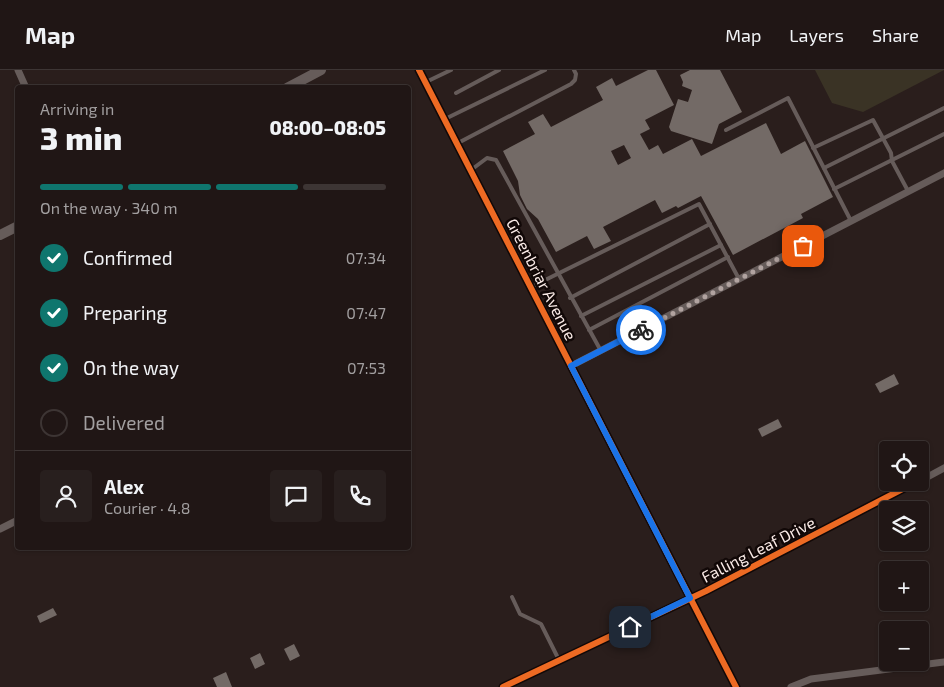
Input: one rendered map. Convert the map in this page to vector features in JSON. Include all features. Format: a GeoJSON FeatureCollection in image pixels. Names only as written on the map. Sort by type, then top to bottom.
{"type":"FeatureCollection","features":[{"type":"Feature","properties":{"kind":"street"},"geometry":{"type":"LineString","coordinates":[[18,70],[25,85]]}},
{"type":"Feature","properties":{"kind":"street"},"geometry":{"type":"LineString","coordinates":[[293,85],[321,70]]}},
{"type":"Feature","properties":{"kind":"street","name":"Greenbriar Avenue"},"geometry":{"type":"LineString","coordinates":[[419,70],[736,687]]}},
{"type":"Feature","properties":{"kind":"street"},"geometry":{"type":"LineString","coordinates":[[571,366],[944,173]]}},
{"type":"Feature","properties":{"kind":"street"},"geometry":{"type":"LineString","coordinates":[[0,235],[15,228]]}},
{"type":"Feature","properties":{"kind":"street"},"geometry":{"type":"LineString","coordinates":[[929,476],[944,468]]}},
{"type":"Feature","properties":{"kind":"street","name":"Falling Leaf Drive"},"geometry":{"type":"LineString","coordinates":[[503,687],[690,598],[898,491]]}},
{"type":"Feature","properties":{"kind":"street"},"geometry":{"type":"LineString","coordinates":[[0,529],[15,522]]}},
{"type":"Feature","properties":{"kind":"street"},"geometry":{"type":"LineString","coordinates":[[791,687],[811,679],[944,662]]}},
{"type":"Feature","properties":{"kind":"lane"},"geometry":{"type":"LineString","coordinates":[[426,82],[451,70]]}},
{"type":"Feature","properties":{"kind":"lane"},"geometry":{"type":"LineString","coordinates":[[456,93],[499,70]]}},
{"type":"Feature","properties":{"kind":"lane"},"geometry":{"type":"LineString","coordinates":[[445,119],[545,70]]}},
{"type":"Feature","properties":{"kind":"lane"},"geometry":{"type":"LineString","coordinates":[[458,143],[571,84],[575,80],[576,74],[574,70]]}},
{"type":"Feature","properties":{"kind":"lane"},"geometry":{"type":"LineString","coordinates":[[726,130],[788,98],[851,221]]}},
{"type":"Feature","properties":{"kind":"lane"},"geometry":{"type":"LineString","coordinates":[[824,168],[944,108]]}},
{"type":"Feature","properties":{"kind":"lane"},"geometry":{"type":"LineString","coordinates":[[813,148],[873,120],[891,153],[892,160],[908,191]]}},
{"type":"Feature","properties":{"kind":"lane"},"geometry":{"type":"LineString","coordinates":[[834,189],[944,134]]}},
{"type":"Feature","properties":{"kind":"lane"},"geometry":{"type":"LineString","coordinates":[[471,170],[487,158],[496,160],[570,298],[601,351]]}},
{"type":"Feature","properties":{"kind":"lane"},"geometry":{"type":"LineString","coordinates":[[531,287],[699,204],[739,279]]}},
{"type":"Feature","properties":{"kind":"lane"},"geometry":{"type":"LineString","coordinates":[[570,298],[710,224]]}},
{"type":"Feature","properties":{"kind":"lane"},"geometry":{"type":"LineString","coordinates":[[581,316],[721,245]]}},
{"type":"Feature","properties":{"kind":"lane"},"geometry":{"type":"LineString","coordinates":[[589,330],[728,257]]}},
{"type":"Feature","properties":{"kind":"lane"},"geometry":{"type":"LineString","coordinates":[[512,597],[520,614],[541,624],[559,660]]}},
{"type":"Feature","properties":{"kind":"shaded area"},"geometry":{"type":"Polygon","coordinates":[[[815,70],[944,70],[863,112],[832,103],[815,70]]]}},
{"type":"Feature","properties":{"kind":"building"},"geometry":{"type":"Polygon","coordinates":[[[648,70],[656,70],[674,105],[645,120],[650,129],[640,134],[649,150],[658,145],[663,154],[692,139],[701,156],[766,123],[781,154],[805,141],[833,197],[801,214],[803,218],[733,255],[701,196],[678,208],[676,206],[662,213],[655,200],[603,227],[611,241],[594,249],[587,236],[556,252],[538,219],[527,209],[520,195],[518,181],[503,151],[535,134],[528,122],[543,114],[551,127],[603,100],[596,87],[612,78],[616,86],[648,70]],[[624,145],[611,151],[618,165],[631,158],[624,145]]]}},
{"type":"Feature","properties":{"kind":"building"},"geometry":{"type":"Polygon","coordinates":[[[690,70],[720,70],[742,112],[719,124],[712,144],[671,131],[669,127],[678,99],[688,102],[692,90],[682,86],[683,82],[680,75],[690,70]]]}},
{"type":"Feature","properties":{"kind":"building"},"geometry":{"type":"Polygon","coordinates":[[[894,374],[899,384],[880,393],[875,384],[894,374]]]}},
{"type":"Feature","properties":{"kind":"building"},"geometry":{"type":"Polygon","coordinates":[[[778,419],[782,427],[762,437],[758,429],[778,419]]]}},
{"type":"Feature","properties":{"kind":"building"},"geometry":{"type":"Polygon","coordinates":[[[53,608],[57,615],[40,623],[37,616],[53,608]]]}},
{"type":"Feature","properties":{"kind":"building"},"geometry":{"type":"Polygon","coordinates":[[[294,644],[300,656],[290,661],[284,649],[294,644]]]}},
{"type":"Feature","properties":{"kind":"building"},"geometry":{"type":"Polygon","coordinates":[[[260,653],[265,664],[255,669],[250,658],[260,653]]]}},
{"type":"Feature","properties":{"kind":"building"},"geometry":{"type":"Polygon","coordinates":[[[226,672],[232,687],[217,687],[213,678],[226,672]]]}},
{"type":"Feature","properties":{"kind":"cycle path"},"geometry":{"type":"LineString","coordinates":[[419,70],[736,687]]}},
{"type":"Feature","properties":{"kind":"cycle path"},"geometry":{"type":"LineString","coordinates":[[503,687],[706,591],[899,491]]}},
{"type":"Feature","properties":{"kind":"way so far"},"geometry":{"type":"LineString","coordinates":[[641,330],[803,246]]}},
{"type":"Feature","properties":{"kind":"route"},"geometry":{"type":"LineString","coordinates":[[630,627],[690,598],[571,366],[641,330]]}}]}
